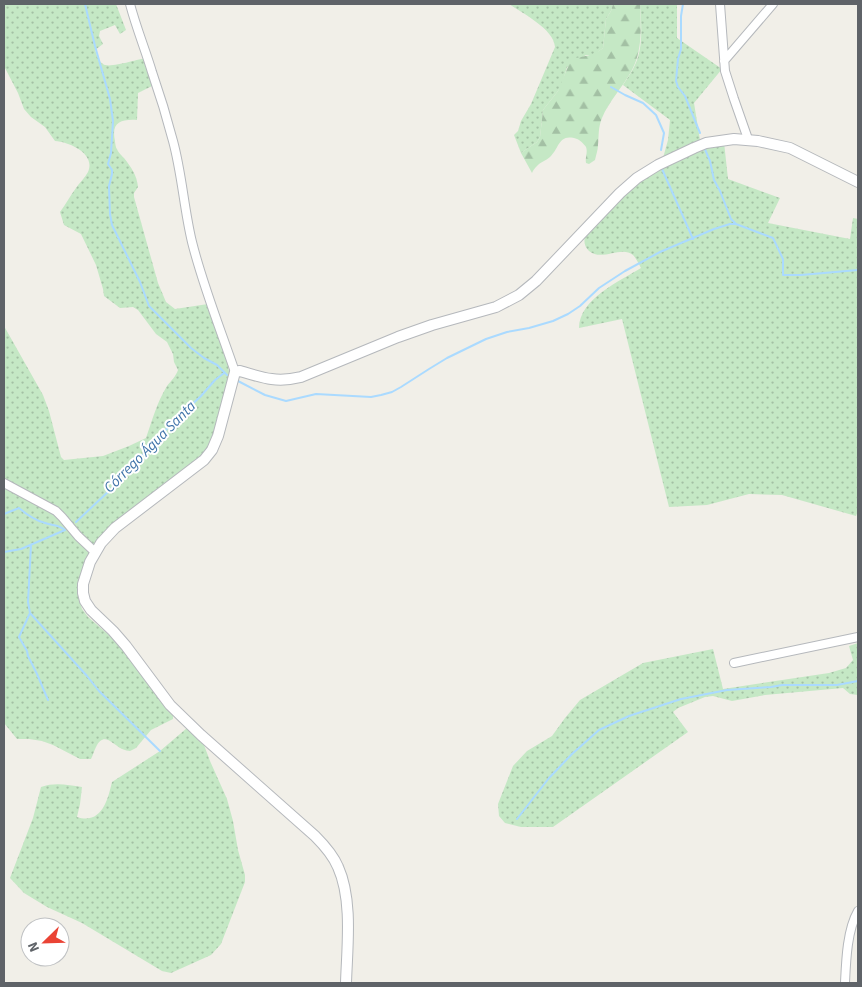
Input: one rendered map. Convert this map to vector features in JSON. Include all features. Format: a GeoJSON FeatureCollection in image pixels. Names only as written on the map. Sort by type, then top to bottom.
{"type":"FeatureCollection","features":[{"type":"Feature","properties":{"kind":"street"},"geometry":{"type":"LineString","coordinates":[[130,4],[174,143],[186,214],[200,268],[211,306],[235,372],[218,436],[208,455],[115,528],[101,543],[90,562],[83,584],[84,597],[91,610],[126,646],[170,705],[315,836],[329,852],[345,888],[347,920],[346,983]]}},
{"type":"Feature","properties":{"kind":"street"},"geometry":{"type":"LineString","coordinates":[[720,4],[727,79],[748,139]]}},
{"type":"Feature","properties":{"kind":"street"},"geometry":{"type":"LineString","coordinates":[[724,61],[773,4]]}},
{"type":"Feature","properties":{"kind":"street"},"geometry":{"type":"LineString","coordinates":[[235,372],[240,371],[272,380],[301,377],[398,337],[504,303],[519,295],[536,281],[620,193],[637,178],[658,165],[706,143],[727,139],[748,139],[790,148],[858,182]]}},
{"type":"Feature","properties":{"kind":"street"},"geometry":{"type":"LineString","coordinates":[[4,483],[62,516],[78,536],[95,552]]}},
{"type":"Feature","properties":{"kind":"street"},"geometry":{"type":"LineString","coordinates":[[734,663],[858,637]]}},
{"type":"Feature","properties":{"kind":"street"},"geometry":{"type":"LineString","coordinates":[[857,913],[858,924]]}},
{"type":"Feature","properties":{"kind":"street"},"geometry":{"type":"LineString","coordinates":[[845,983],[848,946],[857,913]]}},
{"type":"Feature","properties":{"kind":"green space"},"geometry":{"type":"Polygon","coordinates":[[[4,4],[116,4],[126,30],[120,34],[115,25],[100,31],[99,36],[103,44],[95,50],[100,61],[106,65],[117,65],[147,58],[154,85],[138,93],[137,120],[126,120],[118,123],[114,130],[114,135],[119,153],[131,168],[136,179],[138,187],[134,197],[158,283],[166,302],[175,309],[208,304],[231,366],[228,367],[230,375],[210,446],[204,456],[89,552],[78,596],[82,609],[88,617],[117,642],[173,713],[173,719],[151,730],[136,748],[127,751],[105,739],[99,742],[91,759],[80,759],[42,741],[17,739],[4,723],[4,326],[43,395],[61,457],[64,460],[103,456],[146,438],[160,398],[178,370],[167,342],[156,334],[138,310],[133,307],[120,308],[104,296],[96,265],[81,234],[64,225],[60,212],[88,172],[88,160],[80,150],[68,144],[55,141],[45,127],[31,117],[24,109],[4,63],[4,4]]]}},
{"type":"Feature","properties":{"kind":"green space"},"geometry":{"type":"Polygon","coordinates":[[[509,4],[613,4],[606,19],[603,48],[594,55],[586,55],[567,67],[562,84],[543,110],[540,137],[537,142],[521,153],[514,135],[518,131],[521,121],[531,104],[555,47],[553,40],[543,28],[509,4]]]}},
{"type":"Feature","properties":{"kind":"green space"},"geometry":{"type":"Polygon","coordinates":[[[613,4],[640,4],[640,39],[635,64],[602,118],[595,160],[589,164],[586,163],[586,147],[577,139],[566,138],[560,142],[550,157],[538,165],[532,173],[521,153],[537,142],[540,137],[543,110],[558,91],[571,59],[592,54],[603,48],[606,19],[613,4]]]}},
{"type":"Feature","properties":{"kind":"green space"},"geometry":{"type":"Polygon","coordinates":[[[640,4],[677,4],[677,38],[722,69],[694,103],[700,140],[663,158],[668,140],[670,120],[623,85],[634,68],[640,51],[640,4]]]}},
{"type":"Feature","properties":{"kind":"green space"},"geometry":{"type":"Polygon","coordinates":[[[724,142],[728,179],[780,198],[768,223],[850,239],[853,218],[858,219],[858,511],[856,516],[782,495],[749,494],[707,505],[669,507],[622,319],[579,328],[586,308],[593,300],[612,285],[641,268],[634,256],[628,252],[600,255],[589,251],[584,242],[586,232],[643,176],[710,145],[724,142]]]}},
{"type":"Feature","properties":{"kind":"green space"},"geometry":{"type":"Polygon","coordinates":[[[858,643],[858,695],[850,694],[843,688],[765,695],[732,701],[713,696],[705,697],[673,712],[688,732],[553,827],[521,827],[505,823],[499,816],[498,804],[513,766],[527,751],[552,736],[580,700],[643,663],[713,649],[723,689],[829,673],[846,668],[853,660],[849,646],[858,643]]]}},
{"type":"Feature","properties":{"kind":"green space"},"geometry":{"type":"Polygon","coordinates":[[[187,728],[204,745],[227,799],[245,875],[245,882],[221,944],[211,955],[171,973],[162,971],[82,923],[47,907],[24,893],[10,878],[33,818],[41,787],[56,784],[82,787],[77,817],[92,817],[98,814],[106,803],[112,782],[160,751],[187,728]]]}},
{"type":"Feature","properties":{"kind":"waterway"},"geometry":{"type":"LineString","coordinates":[[85,4],[110,99],[113,121],[111,153],[108,164],[112,170],[109,186],[112,225],[140,282],[149,306],[191,348],[217,365],[227,375]]}},
{"type":"Feature","properties":{"kind":"waterway"},"geometry":{"type":"LineString","coordinates":[[683,4],[681,49],[676,81],[685,96],[700,133]]}},
{"type":"Feature","properties":{"kind":"waterway"},"geometry":{"type":"LineString","coordinates":[[611,87],[643,103],[656,115],[664,133],[661,150]]}},
{"type":"Feature","properties":{"kind":"waterway"},"geometry":{"type":"LineString","coordinates":[[704,147],[710,161],[714,180],[731,219],[736,224]]}},
{"type":"Feature","properties":{"kind":"waterway"},"geometry":{"type":"LineString","coordinates":[[662,169],[693,239]]}},
{"type":"Feature","properties":{"kind":"waterway","name":"Córrego Água Santa"},"geometry":{"type":"LineString","coordinates":[[238,381],[265,395],[286,401],[316,394],[371,397],[392,392],[447,358],[486,339],[553,321],[568,314],[580,306],[599,288],[625,271],[660,252],[730,224],[736,224],[773,238],[783,259],[783,275],[858,270]]}},
{"type":"Feature","properties":{"kind":"waterway","name":"Córrego Água Santa"},"geometry":{"type":"LineString","coordinates":[[76,522],[110,490],[169,426],[224,373]]}},
{"type":"Feature","properties":{"kind":"waterway","name":"Córrego Água Santa"},"geometry":{"type":"LineString","coordinates":[[4,514],[19,508],[34,519],[65,530]]}},
{"type":"Feature","properties":{"kind":"waterway"},"geometry":{"type":"LineString","coordinates":[[4,552],[21,549],[65,530]]}},
{"type":"Feature","properties":{"kind":"waterway"},"geometry":{"type":"LineString","coordinates":[[31,545],[28,602],[30,613],[19,637],[48,700]]}},
{"type":"Feature","properties":{"kind":"waterway"},"geometry":{"type":"LineString","coordinates":[[30,613],[99,691],[160,751]]}},
{"type":"Feature","properties":{"kind":"waterway"},"geometry":{"type":"LineString","coordinates":[[517,819],[549,778],[572,754],[599,730],[629,716],[681,699],[727,690],[782,685],[837,685],[858,681]]}}]}
